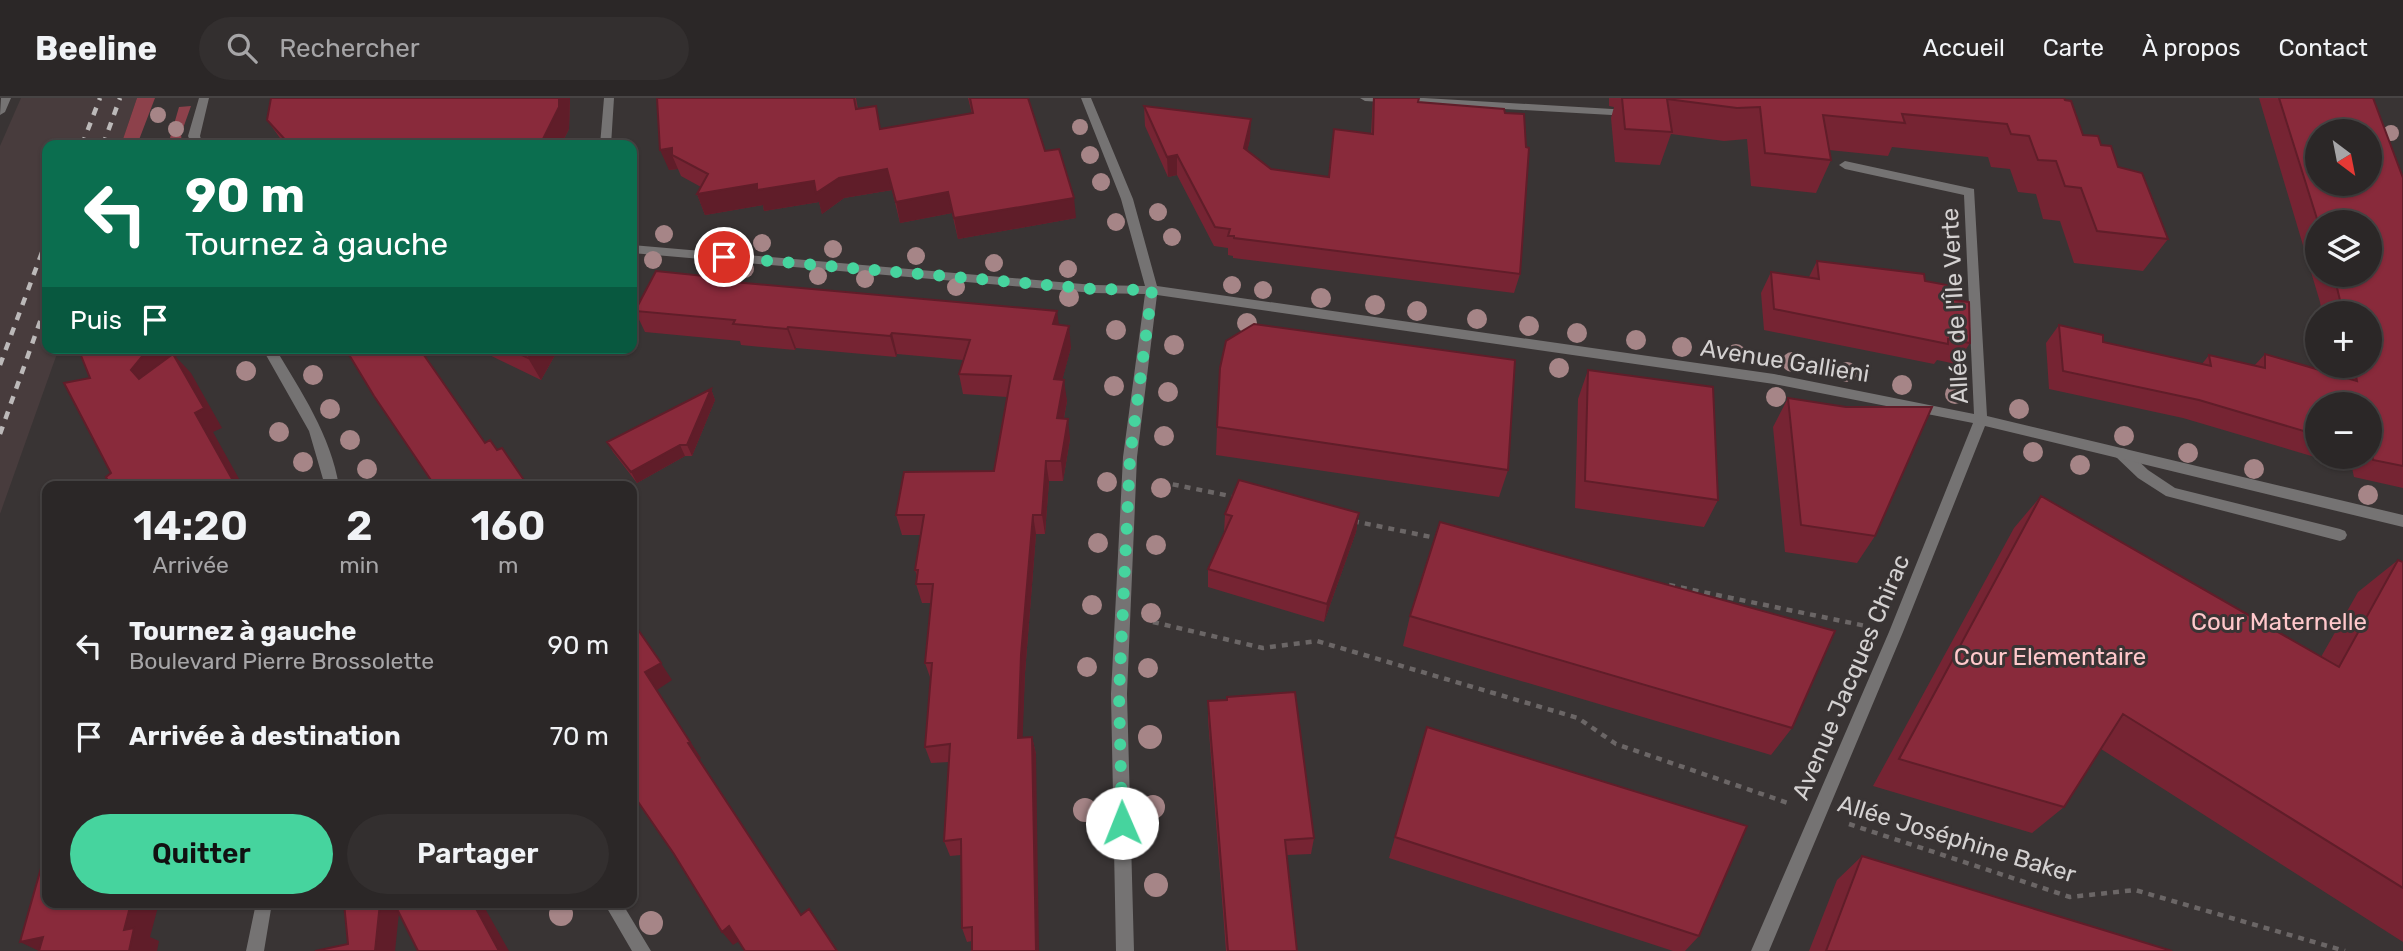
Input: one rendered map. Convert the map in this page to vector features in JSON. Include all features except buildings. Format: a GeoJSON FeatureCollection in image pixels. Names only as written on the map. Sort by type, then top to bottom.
{"type":"FeatureCollection","features":[{"type":"Feature","properties":{"kind":"street"},"geometry":{"type":"LineString","coordinates":[[0,112],[6,98]]}},
{"type":"Feature","properties":{"kind":"street"},"geometry":{"type":"LineString","coordinates":[[195,140],[194,136],[204,98]]}},
{"type":"Feature","properties":{"kind":"street"},"geometry":{"type":"LineString","coordinates":[[606,140],[609,98]]}},
{"type":"Feature","properties":{"kind":"street"},"geometry":{"type":"LineString","coordinates":[[1086,98],[1127,199],[1152,290],[1130,475],[1119,694],[1125,951]]}},
{"type":"Feature","properties":{"kind":"street"},"geometry":{"type":"LineString","coordinates":[[1365,98],[1645,114]]}},
{"type":"Feature","properties":{"kind":"street","name":"Allée de l'Île Verte"},"geometry":{"type":"LineString","coordinates":[[1845,165],[1970,192],[1981,420]]}},
{"type":"Feature","properties":{"kind":"street","name":"Avenue Gallieni"},"geometry":{"type":"LineString","coordinates":[[637,249],[1094,289],[1152,290],[1774,379],[1981,420],[2403,521]]}},
{"type":"Feature","properties":{"kind":"street"},"geometry":{"type":"LineString","coordinates":[[272,354],[316,428],[328,459],[331,481]]}},
{"type":"Feature","properties":{"kind":"street","name":"Avenue Jacques Chirac"},"geometry":{"type":"LineString","coordinates":[[1760,951],[1896,632],[1981,420]]}},
{"type":"Feature","properties":{"kind":"street"},"geometry":{"type":"LineString","coordinates":[[2121,453],[2143,474],[2171,492],[2340,535]]}},
{"type":"Feature","properties":{"kind":"street"},"geometry":{"type":"LineString","coordinates":[[255,951],[263,908]]}},
{"type":"Feature","properties":{"kind":"street"},"geometry":{"type":"LineString","coordinates":[[615,908],[642,951]]}},
{"type":"Feature","properties":{"kind":"path"},"geometry":{"type":"LineString","coordinates":[[1130,475],[1239,498]]}},
{"type":"Feature","properties":{"kind":"path"},"geometry":{"type":"LineString","coordinates":[[1349,520],[1444,540]]}},
{"type":"Feature","properties":{"kind":"path"},"geometry":{"type":"LineString","coordinates":[[1664,584],[1896,632]]}},
{"type":"Feature","properties":{"kind":"path","name":"Allée Joséphine Baker"},"geometry":{"type":"LineString","coordinates":[[1123,614],[1263,648],[1317,641],[1578,718],[1616,744],[2070,897],[2135,890],[2345,951]]}},
{"type":"Feature","properties":{"kind":"shaded area"},"geometry":{"type":"Polygon","coordinates":[[[21,98],[137,98],[123,140],[42,140],[42,354],[57,354],[0,514],[0,146],[21,98]]]}},
{"type":"Feature","properties":{"kind":"shaded area"},"geometry":{"type":"Polygon","coordinates":[[[137,98],[155,98],[139,140],[123,140],[137,98]]]}},
{"type":"Feature","properties":{"kind":"shaded area"},"geometry":{"type":"Polygon","coordinates":[[[191,106],[181,134],[182,140],[169,140],[179,107],[191,106]]]}},
{"type":"Feature","properties":{"kind":"railway"},"geometry":{"type":"LineString","coordinates":[[84,140],[100,98]]}},
{"type":"Feature","properties":{"kind":"railway"},"geometry":{"type":"LineString","coordinates":[[105,140],[120,98]]}},
{"type":"Feature","properties":{"kind":"railway"},"geometry":{"type":"LineString","coordinates":[[0,365],[42,252]]}},
{"type":"Feature","properties":{"kind":"railway"},"geometry":{"type":"LineString","coordinates":[[0,434],[42,316]]}},
{"type":"Feature","properties":{"kind":"route"},"geometry":{"type":"LineString","coordinates":[[724,257],[1094,289],[1152,290],[1130,457],[1119,694],[1122,823]]}},
{"type":"Feature","properties":{"kind":"park label","name":"Cour Maternelle"},"geometry":{"type":"Point","coordinates":[2279,622]}},
{"type":"Feature","properties":{"kind":"park label","name":"Cour Elementaire"},"geometry":{"type":"Point","coordinates":[2050,657]}}]}
